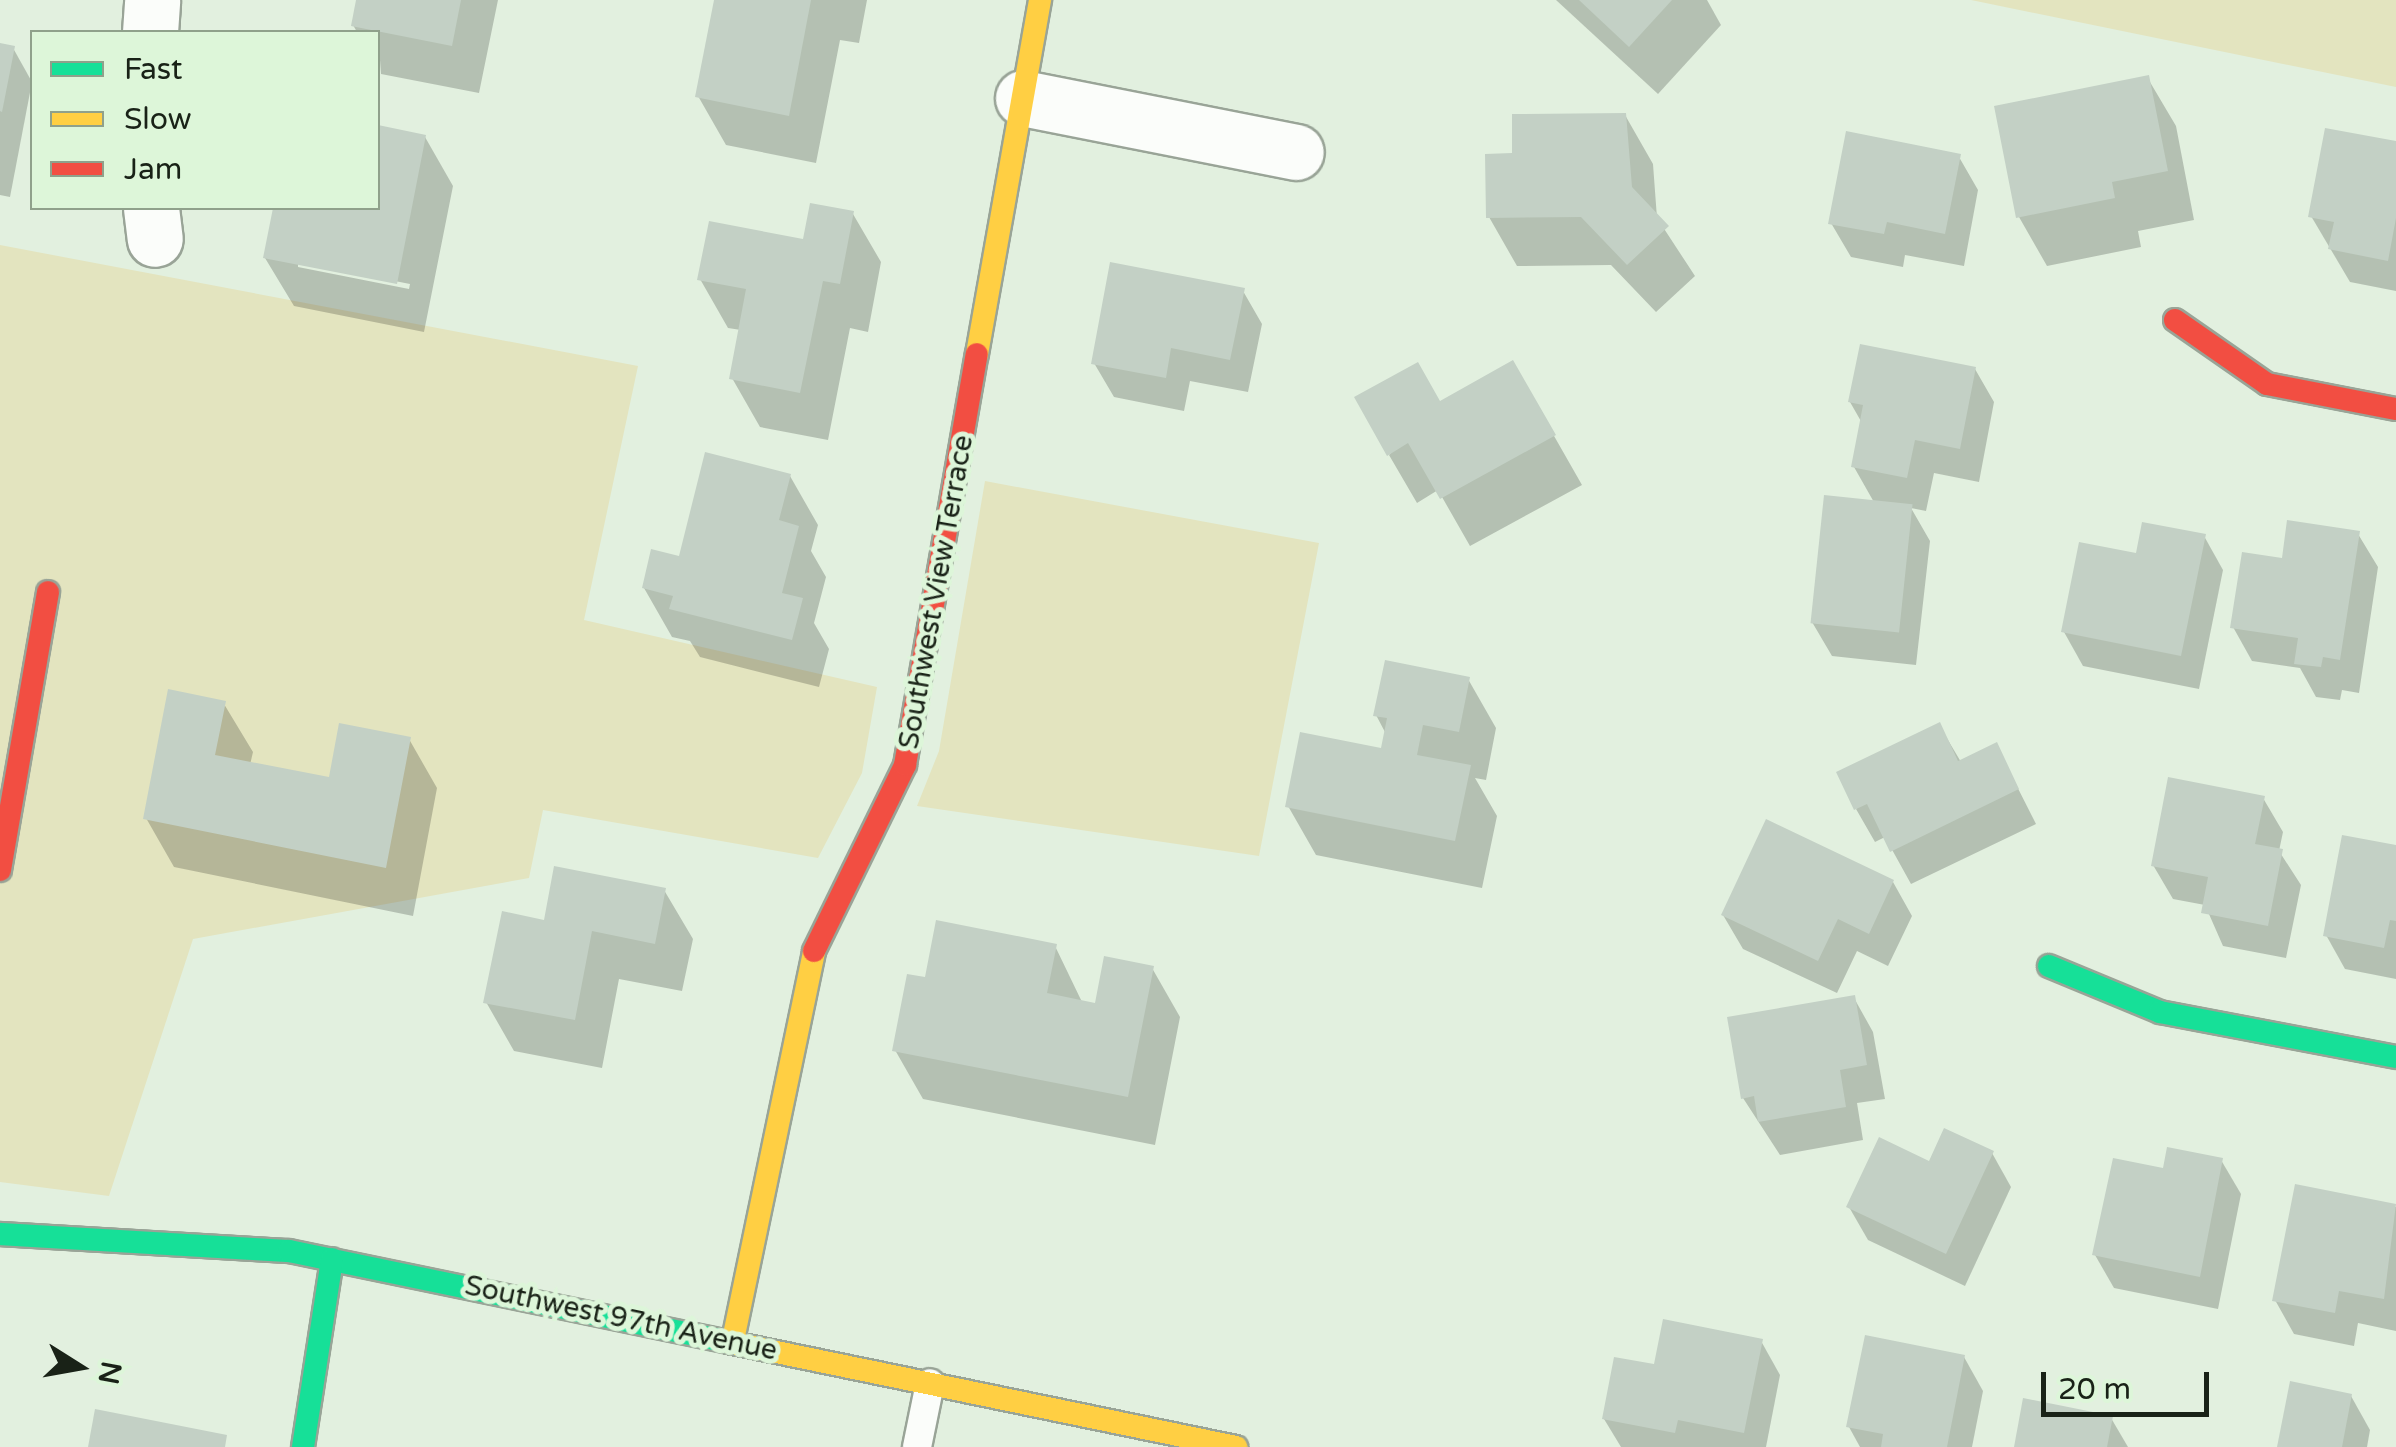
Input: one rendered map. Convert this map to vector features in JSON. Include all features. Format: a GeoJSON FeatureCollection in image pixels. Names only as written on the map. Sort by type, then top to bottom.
{"type":"FeatureCollection","features":[{"type":"Feature","properties":{"kind":"street"},"geometry":{"type":"LineString","coordinates":[[150,30],[152,0]]}},
{"type":"Feature","properties":{"kind":"street","name":"Southwest View Terrace"},"geometry":{"type":"LineString","coordinates":[[733,1340],[817,938],[906,764],[1040,0]]}},
{"type":"Feature","properties":{"kind":"street"},"geometry":{"type":"LineString","coordinates":[[1023,98],[1296,152]]}},
{"type":"Feature","properties":{"kind":"street"},"geometry":{"type":"LineString","coordinates":[[2175,320],[2267,384],[2396,409]]}},
{"type":"Feature","properties":{"kind":"street"},"geometry":{"type":"LineString","coordinates":[[0,870],[48,592]]}},
{"type":"Feature","properties":{"kind":"street"},"geometry":{"type":"LineString","coordinates":[[2048,966],[2160,1012],[2396,1057]]}},
{"type":"Feature","properties":{"kind":"street","name":"Southwest 97th Avenue"},"geometry":{"type":"LineString","coordinates":[[0,1234],[202,1242],[332,1259],[1236,1447]]}},
{"type":"Feature","properties":{"kind":"street"},"geometry":{"type":"LineString","coordinates":[[303,1447],[332,1259]]}},
{"type":"Feature","properties":{"kind":"lane"},"geometry":{"type":"LineString","coordinates":[[917,1447],[930,1384]]}},
{"type":"Feature","properties":{"kind":"green space"},"geometry":{"type":"Polygon","coordinates":[[[1971,0],[2396,0],[2396,87],[1971,0]]]}},
{"type":"Feature","properties":{"kind":"green space"},"geometry":{"type":"Polygon","coordinates":[[[0,245],[638,366],[584,620],[877,687],[862,773],[818,858],[543,810],[529,878],[193,939],[109,1196],[0,1182],[0,245]]]}},
{"type":"Feature","properties":{"kind":"green space"},"geometry":{"type":"Polygon","coordinates":[[[985,481],[1319,543],[1259,856],[917,806],[939,751],[985,481]]]}},
{"type":"Feature","properties":{"kind":"building"},"geometry":{"type":"Polygon","coordinates":[[[356,0],[461,0],[452,46],[351,26],[356,0]]]}},
{"type":"Feature","properties":{"kind":"building"},"geometry":{"type":"Polygon","coordinates":[[[714,0],[811,0],[789,116],[695,97],[714,0]]]}},
{"type":"Feature","properties":{"kind":"building"},"geometry":{"type":"Polygon","coordinates":[[[1579,0],[1672,0],[1629,47],[1579,0]]]}},
{"type":"Feature","properties":{"kind":"building"},"geometry":{"type":"Polygon","coordinates":[[[0,43],[15,46],[2,112],[0,111],[0,43]]]}},
{"type":"Feature","properties":{"kind":"building"},"geometry":{"type":"Polygon","coordinates":[[[2149,75],[2168,171],[2112,182],[2115,198],[2016,218],[1994,106],[2149,75]]]}},
{"type":"Feature","properties":{"kind":"building"},"geometry":{"type":"Polygon","coordinates":[[[1626,113],[1632,187],[1669,226],[1627,265],[1581,217],[1486,218],[1485,154],[1512,153],[1512,114],[1626,113]]]}},
{"type":"Feature","properties":{"kind":"building"},"geometry":{"type":"Polygon","coordinates":[[[380,125],[426,135],[397,284],[263,258],[273,210],[380,210],[380,125]]]}},
{"type":"Feature","properties":{"kind":"building"},"geometry":{"type":"Polygon","coordinates":[[[2325,128],[2396,141],[2396,218],[2388,261],[2328,249],[2334,222],[2308,217],[2325,128]]]}},
{"type":"Feature","properties":{"kind":"building"},"geometry":{"type":"Polygon","coordinates":[[[1846,131],[1961,154],[1945,234],[1887,222],[1884,234],[1828,224],[1846,131]]]}},
{"type":"Feature","properties":{"kind":"building"},"geometry":{"type":"Polygon","coordinates":[[[810,203],[854,211],[840,284],[823,281],[800,393],[729,379],[746,289],[697,280],[709,221],[803,239],[810,203]]]}},
{"type":"Feature","properties":{"kind":"building"},"geometry":{"type":"Polygon","coordinates":[[[1110,262],[1245,288],[1230,360],[1171,348],[1166,378],[1091,364],[1110,262]]]}},
{"type":"Feature","properties":{"kind":"building"},"geometry":{"type":"Polygon","coordinates":[[[1860,344],[1976,367],[1960,449],[1915,440],[1907,478],[1851,467],[1863,405],[1848,402],[1860,344]]]}},
{"type":"Feature","properties":{"kind":"building"},"geometry":{"type":"Polygon","coordinates":[[[1513,360],[1556,435],[1440,499],[1408,443],[1387,456],[1354,397],[1418,362],[1440,401],[1513,360]]]}},
{"type":"Feature","properties":{"kind":"building"},"geometry":{"type":"Polygon","coordinates":[[[705,452],[791,474],[779,520],[799,526],[782,593],[803,598],[792,640],[669,609],[673,596],[642,588],[651,549],[679,556],[705,452]]]}},
{"type":"Feature","properties":{"kind":"building"},"geometry":{"type":"Polygon","coordinates":[[[1824,495],[1913,504],[1899,633],[1811,623],[1824,495]]]}},
{"type":"Feature","properties":{"kind":"building"},"geometry":{"type":"Polygon","coordinates":[[[2287,520],[2360,531],[2340,660],[2323,657],[2321,667],[2294,664],[2298,638],[2230,628],[2242,552],[2282,558],[2287,520]]]}},
{"type":"Feature","properties":{"kind":"building"},"geometry":{"type":"Polygon","coordinates":[[[2142,522],[2206,534],[2181,656],[2061,632],[2079,542],[2136,553],[2142,522]]]}},
{"type":"Feature","properties":{"kind":"building"},"geometry":{"type":"Polygon","coordinates":[[[1385,660],[1470,677],[1459,732],[1423,725],[1417,755],[1471,765],[1455,841],[1285,807],[1300,732],[1381,748],[1387,718],[1373,716],[1385,660]]]}},
{"type":"Feature","properties":{"kind":"building"},"geometry":{"type":"Polygon","coordinates":[[[168,689],[226,701],[215,755],[329,777],[339,723],[411,737],[386,868],[143,819],[168,689]]]}},
{"type":"Feature","properties":{"kind":"building"},"geometry":{"type":"Polygon","coordinates":[[[1940,722],[1958,761],[1997,742],[2019,789],[1890,852],[1867,804],[1854,810],[1836,772],[1940,722]]]}},
{"type":"Feature","properties":{"kind":"building"},"geometry":{"type":"Polygon","coordinates":[[[2168,777],[2265,796],[2255,844],[2283,849],[2268,926],[2201,913],[2208,877],[2151,866],[2168,777]]]}},
{"type":"Feature","properties":{"kind":"building"},"geometry":{"type":"Polygon","coordinates":[[[1766,819],[1894,880],[1869,934],[1838,919],[1818,961],[1721,915],[1766,819]]]}},
{"type":"Feature","properties":{"kind":"building"},"geometry":{"type":"Polygon","coordinates":[[[2342,835],[2396,845],[2396,921],[2390,920],[2384,948],[2323,936],[2342,835]]]}},
{"type":"Feature","properties":{"kind":"building"},"geometry":{"type":"Polygon","coordinates":[[[554,866],[666,888],[655,944],[592,931],[575,1020],[483,1003],[502,911],[544,920],[554,866]]]}},
{"type":"Feature","properties":{"kind":"building"},"geometry":{"type":"Polygon","coordinates":[[[936,920],[1057,944],[1047,993],[1095,1003],[1104,956],[1154,966],[1128,1097],[892,1051],[907,974],[925,977],[936,920]]]}},
{"type":"Feature","properties":{"kind":"building"},"geometry":{"type":"Polygon","coordinates":[[[1855,995],[1867,1065],[1840,1070],[1846,1107],[1758,1122],[1754,1096],[1741,1099],[1727,1017],[1855,995]]]}},
{"type":"Feature","properties":{"kind":"building"},"geometry":{"type":"Polygon","coordinates":[[[1944,1128],[1994,1151],[1946,1254],[1846,1207],[1879,1137],[1929,1161],[1944,1128]]]}},
{"type":"Feature","properties":{"kind":"building"},"geometry":{"type":"Polygon","coordinates":[[[2167,1147],[2223,1158],[2200,1277],[2092,1255],[2113,1158],[2163,1168],[2167,1147]]]}},
{"type":"Feature","properties":{"kind":"building"},"geometry":{"type":"Polygon","coordinates":[[[2295,1184],[2396,1204],[2384,1299],[2339,1291],[2335,1313],[2272,1301],[2295,1184]]]}},
{"type":"Feature","properties":{"kind":"building"},"geometry":{"type":"Polygon","coordinates":[[[1663,1319],[1763,1339],[1744,1433],[1678,1420],[1675,1433],[1602,1419],[1614,1357],[1654,1364],[1663,1319]]]}},
{"type":"Feature","properties":{"kind":"building"},"geometry":{"type":"Polygon","coordinates":[[[1865,1335],[1965,1355],[1947,1447],[1881,1447],[1883,1434],[1846,1427],[1865,1335]]]}},
{"type":"Feature","properties":{"kind":"building"},"geometry":{"type":"Polygon","coordinates":[[[2290,1381],[2352,1394],[2342,1447],[2277,1447],[2290,1381]]]}},
{"type":"Feature","properties":{"kind":"building"},"geometry":{"type":"Polygon","coordinates":[[[2023,1398],[2113,1416],[2107,1447],[2014,1447],[2023,1398]]]}},
{"type":"Feature","properties":{"kind":"building"},"geometry":{"type":"Polygon","coordinates":[[[95,1409],[227,1435],[225,1447],[88,1447],[95,1409]]]}},
{"type":"Feature","properties":{"kind":"traffic: fast"},"geometry":{"type":"LineString","coordinates":[[2049,966],[2160,1012],[2396,1057]]}},
{"type":"Feature","properties":{"kind":"traffic: fast"},"geometry":{"type":"LineString","coordinates":[[0,1234],[289,1251],[728,1342]]}},
{"type":"Feature","properties":{"kind":"traffic: fast"},"geometry":{"type":"LineString","coordinates":[[303,1447],[332,1259]]}},
{"type":"Feature","properties":{"kind":"traffic: slow"},"geometry":{"type":"LineString","coordinates":[[977,354],[1040,0]]}},
{"type":"Feature","properties":{"kind":"traffic: slow"},"geometry":{"type":"LineString","coordinates":[[733,1340],[814,951]]}},
{"type":"Feature","properties":{"kind":"traffic: slow"},"geometry":{"type":"LineString","coordinates":[[728,1342],[1236,1447]]}},
{"type":"Feature","properties":{"kind":"traffic: jam"},"geometry":{"type":"LineString","coordinates":[[2175,320],[2267,384],[2396,409]]}},
{"type":"Feature","properties":{"kind":"traffic: jam"},"geometry":{"type":"LineString","coordinates":[[814,951],[905,765],[977,354]]}},
{"type":"Feature","properties":{"kind":"traffic: jam"},"geometry":{"type":"LineString","coordinates":[[0,870],[48,592]]}}]}
